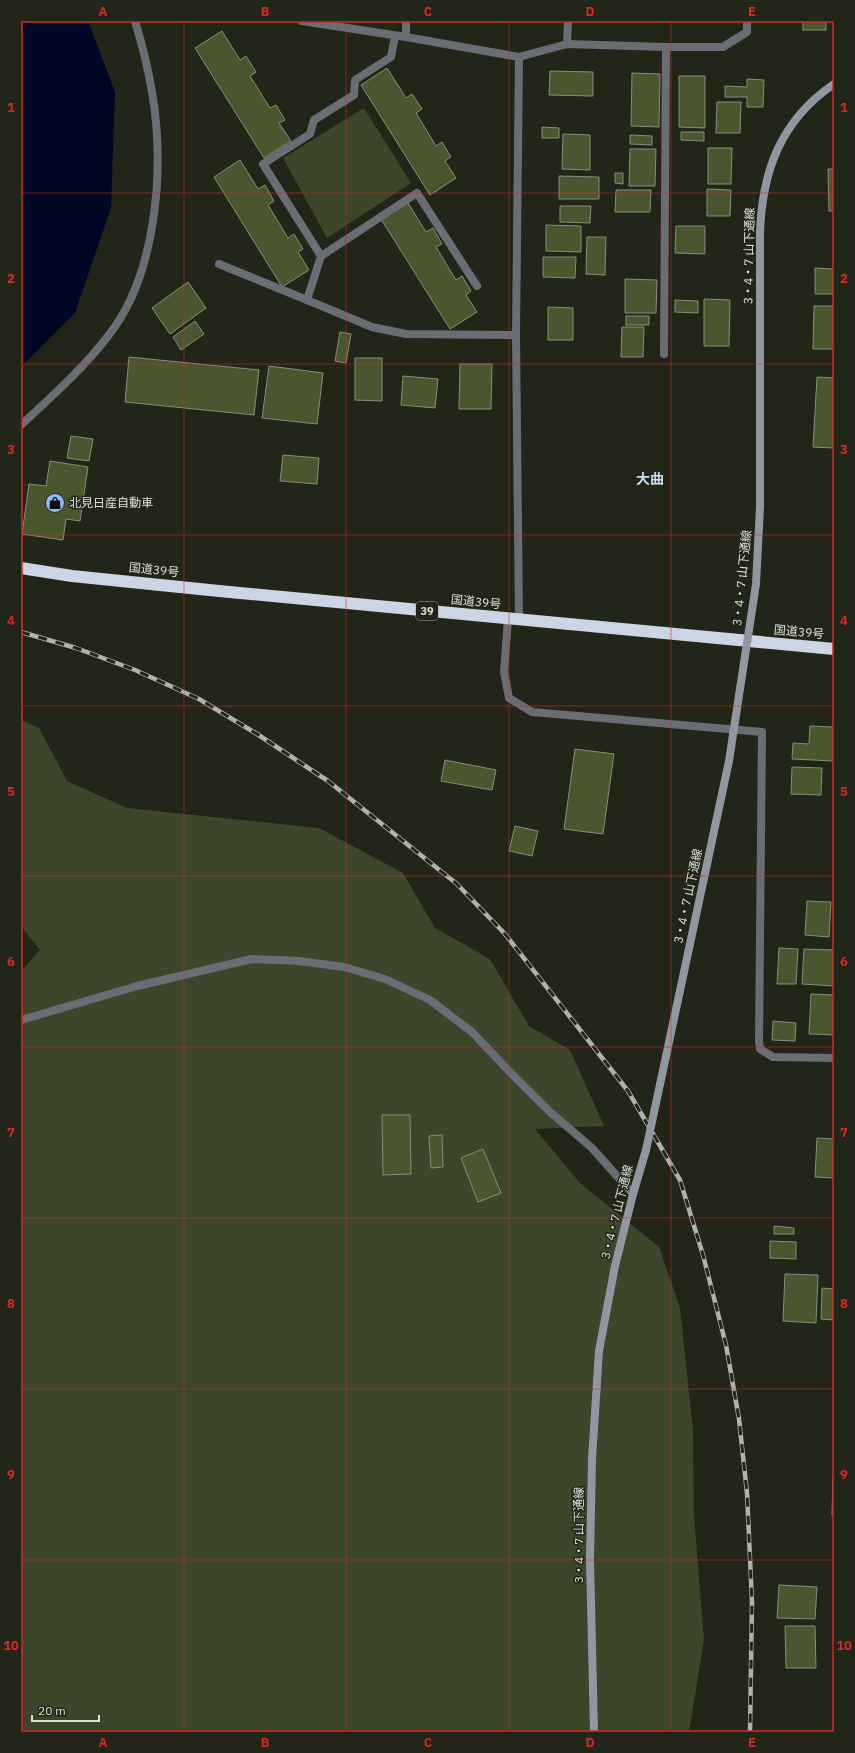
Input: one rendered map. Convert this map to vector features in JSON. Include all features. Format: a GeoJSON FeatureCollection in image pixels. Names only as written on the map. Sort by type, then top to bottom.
{"type":"FeatureCollection","features":[{"type":"Feature","properties":{"kind":"highway","name":"国道39号"},"geometry":{"type":"LineString","coordinates":[[21,568],[72,576],[514,620],[834,649]]}},
{"type":"Feature","properties":{"kind":"street"},"geometry":{"type":"LineString","coordinates":[[21,425],[77,372],[109,336],[133,296],[148,255],[156,199],[157,145],[152,93],[135,21]]}},
{"type":"Feature","properties":{"kind":"street"},"geometry":{"type":"LineString","coordinates":[[302,21],[406,37],[519,57],[567,44],[666,48],[723,47],[747,32],[747,21]]}},
{"type":"Feature","properties":{"kind":"street"},"geometry":{"type":"LineString","coordinates":[[406,21],[406,37]]}},
{"type":"Feature","properties":{"kind":"street"},"geometry":{"type":"LineString","coordinates":[[567,44],[568,21]]}},
{"type":"Feature","properties":{"kind":"street"},"geometry":{"type":"LineString","coordinates":[[321,256],[263,164],[310,134],[314,120],[354,95],[355,80],[391,57],[395,36]]}},
{"type":"Feature","properties":{"kind":"street"},"geometry":{"type":"LineString","coordinates":[[664,354],[666,48]]}},
{"type":"Feature","properties":{"kind":"street"},"geometry":{"type":"LineString","coordinates":[[519,57],[514,620],[504,672],[508,698],[532,712],[762,732],[760,1049],[773,1057],[834,1058]]}},
{"type":"Feature","properties":{"kind":"street","name":"3・4・7 山下通線"},"geometry":{"type":"LineString","coordinates":[[594,1732],[591,1536],[592,1459],[599,1351],[615,1266],[646,1150],[729,761],[756,584],[760,507],[761,204],[774,156],[786,133],[807,107],[834,84]]}},
{"type":"Feature","properties":{"kind":"street"},"geometry":{"type":"LineString","coordinates":[[308,300],[321,256],[417,193],[477,286]]}},
{"type":"Feature","properties":{"kind":"street"},"geometry":{"type":"LineString","coordinates":[[219,264],[372,327],[406,334],[516,335]]}},
{"type":"Feature","properties":{"kind":"street"},"geometry":{"type":"LineString","coordinates":[[21,1020],[137,986],[252,959],[299,961],[344,967],[384,979],[430,1000],[472,1032],[549,1111],[592,1148],[633,1194]]}},
{"type":"Feature","properties":{"kind":"green space"},"geometry":{"type":"Polygon","coordinates":[[[364,108],[411,183],[327,238],[283,158],[364,108]]]}},
{"type":"Feature","properties":{"kind":"green space"},"geometry":{"type":"Polygon","coordinates":[[[21,720],[39,728],[67,781],[127,808],[319,828],[403,873],[435,928],[490,959],[529,1026],[570,1050],[604,1126],[535,1129],[581,1184],[659,1247],[680,1308],[693,1430],[694,1516],[704,1640],[689,1732],[21,1732],[21,971],[40,950],[21,926],[21,720]]]}},
{"type":"Feature","properties":{"kind":"water"},"geometry":{"type":"Polygon","coordinates":[[[21,21],[88,21],[115,92],[111,208],[75,313],[21,367],[21,21]]]}},
{"type":"Feature","properties":{"kind":"building"},"geometry":{"type":"Polygon","coordinates":[[[803,21],[826,21],[826,30],[803,30],[803,21]]]}},
{"type":"Feature","properties":{"kind":"building"},"geometry":{"type":"Polygon","coordinates":[[[222,31],[240,60],[246,56],[256,72],[250,76],[270,108],[276,105],[285,120],[279,123],[291,141],[264,158],[195,48],[222,31]]]}},
{"type":"Feature","properties":{"kind":"building"},"geometry":{"type":"Polygon","coordinates":[[[387,68],[406,98],[412,94],[422,109],[416,113],[436,146],[442,142],[451,157],[445,161],[456,178],[430,195],[361,85],[387,68]]]}},
{"type":"Feature","properties":{"kind":"building"},"geometry":{"type":"Polygon","coordinates":[[[550,71],[593,72],[593,96],[549,95],[550,71]]]}},
{"type":"Feature","properties":{"kind":"building"},"geometry":{"type":"Polygon","coordinates":[[[632,73],[660,74],[659,127],[631,126],[632,73]]]}},
{"type":"Feature","properties":{"kind":"building"},"geometry":{"type":"Polygon","coordinates":[[[679,76],[705,76],[705,128],[679,127],[679,76]]]}},
{"type":"Feature","properties":{"kind":"building"},"geometry":{"type":"Polygon","coordinates":[[[747,79],[764,80],[763,107],[747,107],[747,97],[725,97],[725,86],[747,87],[747,79]]]}},
{"type":"Feature","properties":{"kind":"building"},"geometry":{"type":"Polygon","coordinates":[[[717,102],[741,102],[740,133],[716,133],[717,102]]]}},
{"type":"Feature","properties":{"kind":"building"},"geometry":{"type":"Polygon","coordinates":[[[542,127],[559,128],[559,138],[542,138],[542,127]]]}},
{"type":"Feature","properties":{"kind":"building"},"geometry":{"type":"Polygon","coordinates":[[[681,132],[704,132],[704,141],[681,140],[681,132]]]}},
{"type":"Feature","properties":{"kind":"building"},"geometry":{"type":"Polygon","coordinates":[[[563,134],[590,135],[590,170],[562,169],[563,134]]]}},
{"type":"Feature","properties":{"kind":"building"},"geometry":{"type":"Polygon","coordinates":[[[630,135],[652,136],[652,145],[630,144],[630,135]]]}},
{"type":"Feature","properties":{"kind":"building"},"geometry":{"type":"Polygon","coordinates":[[[708,148],[732,148],[731,184],[708,184],[708,148]]]}},
{"type":"Feature","properties":{"kind":"building"},"geometry":{"type":"Polygon","coordinates":[[[630,149],[656,149],[655,186],[629,186],[630,149]]]}},
{"type":"Feature","properties":{"kind":"building"},"geometry":{"type":"Polygon","coordinates":[[[240,160],[258,189],[265,185],[274,201],[268,205],[288,238],[294,234],[303,249],[298,252],[309,270],[282,287],[214,177],[240,160]]]}},
{"type":"Feature","properties":{"kind":"building"},"geometry":{"type":"Polygon","coordinates":[[[828,169],[834,169],[834,211],[829,211],[828,169]]]}},
{"type":"Feature","properties":{"kind":"building"},"geometry":{"type":"Polygon","coordinates":[[[615,173],[623,173],[623,184],[615,183],[615,173]]]}},
{"type":"Feature","properties":{"kind":"building"},"geometry":{"type":"Polygon","coordinates":[[[559,176],[599,177],[599,199],[559,199],[559,176]]]}},
{"type":"Feature","properties":{"kind":"building"},"geometry":{"type":"Polygon","coordinates":[[[707,189],[731,190],[730,216],[707,216],[707,189]]]}},
{"type":"Feature","properties":{"kind":"building"},"geometry":{"type":"Polygon","coordinates":[[[616,190],[651,190],[650,212],[615,212],[616,190]]]}},
{"type":"Feature","properties":{"kind":"building"},"geometry":{"type":"Polygon","coordinates":[[[408,203],[426,232],[433,228],[442,244],[436,247],[456,280],[462,276],[471,291],[466,295],[477,312],[450,329],[381,219],[408,203]]]}},
{"type":"Feature","properties":{"kind":"building"},"geometry":{"type":"Polygon","coordinates":[[[560,206],[591,206],[590,223],[560,222],[560,206]]]}},
{"type":"Feature","properties":{"kind":"building"},"geometry":{"type":"Polygon","coordinates":[[[546,225],[581,226],[581,252],[546,251],[546,225]]]}},
{"type":"Feature","properties":{"kind":"building"},"geometry":{"type":"Polygon","coordinates":[[[676,226],[705,226],[705,254],[675,253],[676,226]]]}},
{"type":"Feature","properties":{"kind":"building"},"geometry":{"type":"Polygon","coordinates":[[[587,237],[606,237],[605,275],[586,274],[587,237]]]}},
{"type":"Feature","properties":{"kind":"building"},"geometry":{"type":"Polygon","coordinates":[[[543,257],[576,257],[575,278],[543,277],[543,257]]]}},
{"type":"Feature","properties":{"kind":"building"},"geometry":{"type":"Polygon","coordinates":[[[815,268],[834,269],[834,294],[815,294],[815,268]]]}},
{"type":"Feature","properties":{"kind":"building"},"geometry":{"type":"Polygon","coordinates":[[[625,279],[657,280],[656,313],[625,313],[625,279]]]}},
{"type":"Feature","properties":{"kind":"building"},"geometry":{"type":"Polygon","coordinates":[[[188,282],[206,308],[170,334],[152,308],[188,282]]]}},
{"type":"Feature","properties":{"kind":"building"},"geometry":{"type":"Polygon","coordinates":[[[704,299],[730,300],[729,346],[704,346],[704,299]]]}},
{"type":"Feature","properties":{"kind":"building"},"geometry":{"type":"Polygon","coordinates":[[[675,300],[698,301],[698,313],[675,312],[675,300]]]}},
{"type":"Feature","properties":{"kind":"building"},"geometry":{"type":"Polygon","coordinates":[[[814,306],[834,306],[834,349],[813,349],[814,306]]]}},
{"type":"Feature","properties":{"kind":"building"},"geometry":{"type":"Polygon","coordinates":[[[548,307],[573,308],[573,340],[548,340],[548,307]]]}},
{"type":"Feature","properties":{"kind":"building"},"geometry":{"type":"Polygon","coordinates":[[[626,316],[649,316],[649,325],[626,325],[626,316]]]}},
{"type":"Feature","properties":{"kind":"building"},"geometry":{"type":"Polygon","coordinates":[[[195,321],[204,334],[181,350],[173,337],[195,321]]]}},
{"type":"Feature","properties":{"kind":"building"},"geometry":{"type":"Polygon","coordinates":[[[622,327],[644,327],[643,357],[621,357],[622,327]]]}},
{"type":"Feature","properties":{"kind":"building"},"geometry":{"type":"Polygon","coordinates":[[[340,332],[351,334],[346,363],[335,361],[340,332]]]}},
{"type":"Feature","properties":{"kind":"building"},"geometry":{"type":"Polygon","coordinates":[[[129,357],[259,370],[254,415],[125,402],[129,357]]]}},
{"type":"Feature","properties":{"kind":"building"},"geometry":{"type":"Polygon","coordinates":[[[355,358],[382,358],[382,401],[355,400],[355,358]]]}},
{"type":"Feature","properties":{"kind":"building"},"geometry":{"type":"Polygon","coordinates":[[[460,364],[492,364],[491,409],[459,409],[460,364]]]}},
{"type":"Feature","properties":{"kind":"building"},"geometry":{"type":"Polygon","coordinates":[[[269,366],[323,373],[317,424],[262,418],[269,366]]]}},
{"type":"Feature","properties":{"kind":"building"},"geometry":{"type":"Polygon","coordinates":[[[403,376],[438,379],[435,408],[401,405],[403,376]]]}},
{"type":"Feature","properties":{"kind":"building"},"geometry":{"type":"Polygon","coordinates":[[[817,377],[834,378],[834,448],[813,447],[817,377]]]}},
{"type":"Feature","properties":{"kind":"building"},"geometry":{"type":"Polygon","coordinates":[[[71,436],[93,439],[89,461],[67,458],[71,436]]]}},
{"type":"Feature","properties":{"kind":"building"},"geometry":{"type":"Polygon","coordinates":[[[283,455],[319,458],[317,484],[280,481],[283,455]]]}},
{"type":"Feature","properties":{"kind":"building","name":"北見日産自動車"},"geometry":{"type":"Polygon","coordinates":[[[50,461],[88,467],[80,521],[66,519],[63,540],[22,534],[29,484],[46,486],[50,461]]]}},
{"type":"Feature","properties":{"kind":"building"},"geometry":{"type":"Polygon","coordinates":[[[810,726],[834,727],[834,761],[792,759],[793,743],[809,744],[810,726]]]}},
{"type":"Feature","properties":{"kind":"building"},"geometry":{"type":"Polygon","coordinates":[[[575,749],[614,754],[603,834],[564,829],[575,749]]]}},
{"type":"Feature","properties":{"kind":"building"},"geometry":{"type":"Polygon","coordinates":[[[445,760],[496,770],[492,790],[441,781],[445,760]]]}},
{"type":"Feature","properties":{"kind":"building"},"geometry":{"type":"Polygon","coordinates":[[[792,767],[822,768],[821,795],[791,794],[792,767]]]}},
{"type":"Feature","properties":{"kind":"building"},"geometry":{"type":"Polygon","coordinates":[[[515,826],[538,831],[532,856],[509,851],[515,826]]]}},
{"type":"Feature","properties":{"kind":"building"},"geometry":{"type":"Polygon","coordinates":[[[807,901],[831,902],[829,937],[805,935],[807,901]]]}},
{"type":"Feature","properties":{"kind":"building"},"geometry":{"type":"Polygon","coordinates":[[[779,948],[798,949],[796,984],[777,984],[779,948]]]}},
{"type":"Feature","properties":{"kind":"building"},"geometry":{"type":"Polygon","coordinates":[[[804,949],[834,950],[834,986],[802,984],[804,949]]]}},
{"type":"Feature","properties":{"kind":"building"},"geometry":{"type":"Polygon","coordinates":[[[811,994],[834,995],[834,1035],[809,1034],[811,994]]]}},
{"type":"Feature","properties":{"kind":"building"},"geometry":{"type":"Polygon","coordinates":[[[773,1021],[796,1023],[795,1041],[772,1040],[773,1021]]]}},
{"type":"Feature","properties":{"kind":"building"},"geometry":{"type":"Polygon","coordinates":[[[382,1115],[410,1115],[411,1174],[383,1175],[382,1115]]]}},
{"type":"Feature","properties":{"kind":"building"},"geometry":{"type":"Polygon","coordinates":[[[442,1135],[443,1167],[431,1168],[429,1136],[442,1135]]]}},
{"type":"Feature","properties":{"kind":"building"},"geometry":{"type":"Polygon","coordinates":[[[817,1138],[834,1139],[834,1178],[815,1177],[817,1138]]]}},
{"type":"Feature","properties":{"kind":"building"},"geometry":{"type":"Polygon","coordinates":[[[483,1149],[501,1193],[478,1202],[461,1158],[483,1149]]]}},
{"type":"Feature","properties":{"kind":"building"},"geometry":{"type":"Polygon","coordinates":[[[774,1226],[794,1228],[794,1234],[774,1234],[774,1226]]]}},
{"type":"Feature","properties":{"kind":"building"},"geometry":{"type":"Polygon","coordinates":[[[770,1241],[796,1242],[796,1259],[770,1258],[770,1241]]]}},
{"type":"Feature","properties":{"kind":"building"},"geometry":{"type":"Polygon","coordinates":[[[785,1274],[818,1275],[816,1323],[783,1321],[785,1274]]]}},
{"type":"Feature","properties":{"kind":"building"},"geometry":{"type":"Polygon","coordinates":[[[822,1288],[834,1289],[834,1320],[821,1319],[822,1288]]]}},
{"type":"Feature","properties":{"kind":"building"},"geometry":{"type":"Polygon","coordinates":[[[833,1476],[834,1515],[832,1515],[833,1476]]]}},
{"type":"Feature","properties":{"kind":"building"},"geometry":{"type":"Polygon","coordinates":[[[779,1585],[817,1587],[815,1619],[777,1618],[779,1585]]]}},
{"type":"Feature","properties":{"kind":"building"},"geometry":{"type":"Polygon","coordinates":[[[785,1626],[815,1626],[816,1668],[786,1668],[785,1626]]]}},
{"type":"Feature","properties":{"kind":"railway"},"geometry":{"type":"LineString","coordinates":[[21,632],[76,648],[135,670],[199,699],[257,734],[328,781],[457,884],[505,934],[628,1091],[680,1180],[703,1255],[726,1345],[739,1419],[747,1493],[752,1602],[750,1732]]}},
{"type":"Feature","properties":{"kind":"place","name":"北見日産自動車"},"geometry":{"type":"Point","coordinates":[55,503]}},
{"type":"Feature","properties":{"kind":"district","name":"大曲"},"geometry":{"type":"Point","coordinates":[650,479]}}]}
